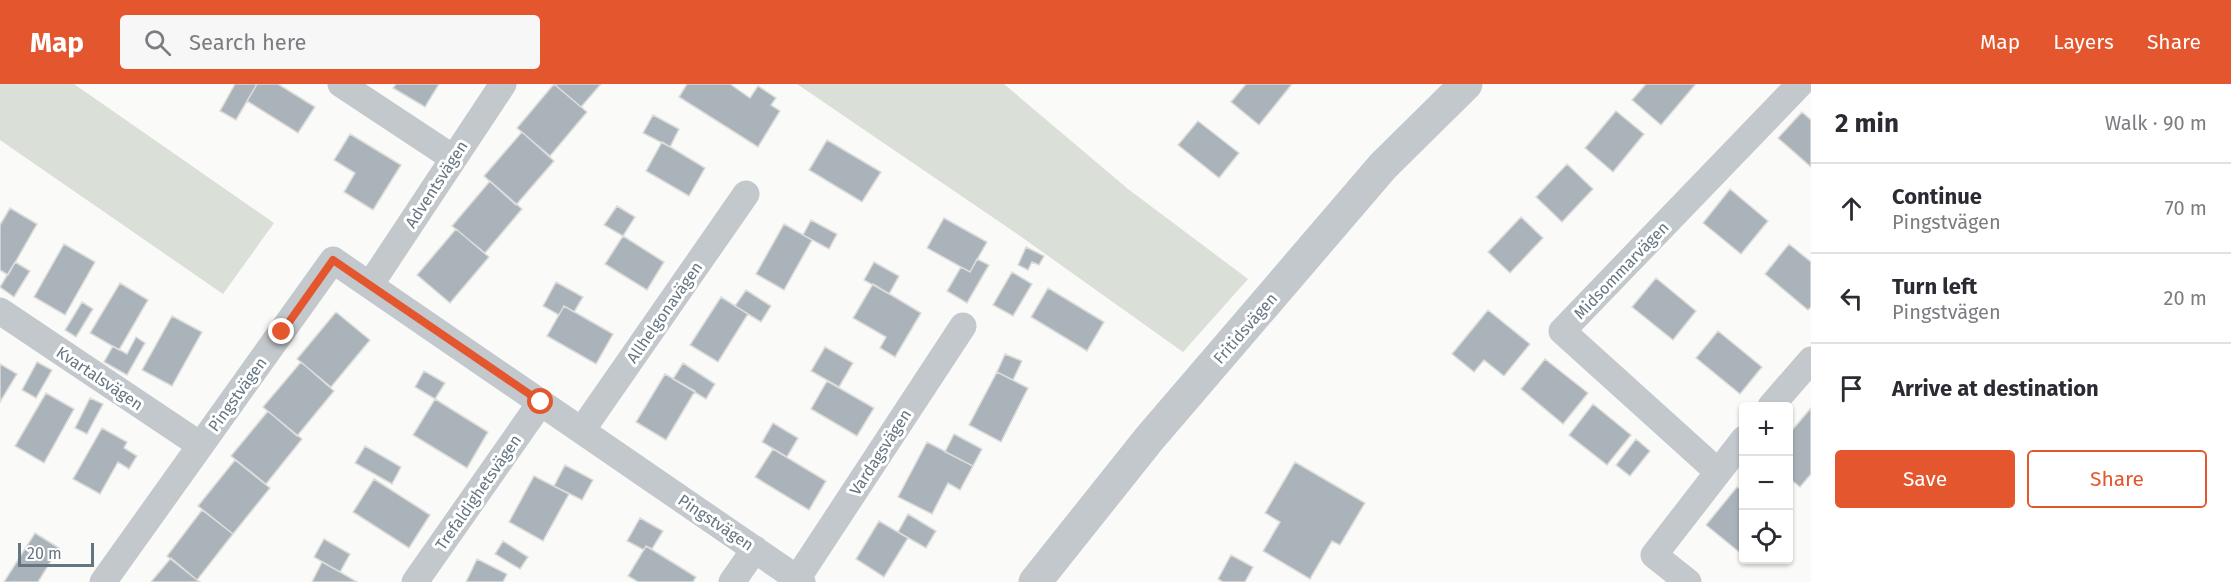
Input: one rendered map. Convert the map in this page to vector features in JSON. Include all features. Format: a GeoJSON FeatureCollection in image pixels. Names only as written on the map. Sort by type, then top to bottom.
{"type":"FeatureCollection","features":[{"type":"Feature","properties":{"kind":"street"},"geometry":{"type":"LineString","coordinates":[[341,84],[453,158]]}},
{"type":"Feature","properties":{"kind":"street","name":"Adventsvägen"},"geometry":{"type":"LineString","coordinates":[[370,285],[503,84]]}},
{"type":"Feature","properties":{"kind":"street","name":"Fritidsvägen"},"geometry":{"type":"LineString","coordinates":[[1035,582],[1149,439],[1383,166],[1466,84]]}},
{"type":"Feature","properties":{"kind":"street","name":"Midsommarvägen"},"geometry":{"type":"LineString","coordinates":[[1717,471],[1562,331],[1800,84]]}},
{"type":"Feature","properties":{"kind":"street","name":"Allhelgonavägen"},"geometry":{"type":"LineString","coordinates":[[582,430],[746,194]]}},
{"type":"Feature","properties":{"kind":"street","name":"Pingstvägen"},"geometry":{"type":"LineString","coordinates":[[103,582],[333,260],[800,580]]}},
{"type":"Feature","properties":{"kind":"street","name":"Kvartalsvägen"},"geometry":{"type":"LineString","coordinates":[[0,311],[200,445]]}},
{"type":"Feature","properties":{"kind":"street","name":"Vardagsvägen"},"geometry":{"type":"LineString","coordinates":[[800,580],[963,326]]}},
{"type":"Feature","properties":{"kind":"street"},"geometry":{"type":"LineString","coordinates":[[1774,402],[1811,360]]}},
{"type":"Feature","properties":{"kind":"street","name":"Trefaldighetsvägen"},"geometry":{"type":"LineString","coordinates":[[415,582],[541,402]]}},
{"type":"Feature","properties":{"kind":"street"},"geometry":{"type":"LineString","coordinates":[[1688,582],[1654,555],[1739,445]]}},
{"type":"Feature","properties":{"kind":"street"},"geometry":{"type":"LineString","coordinates":[[732,582],[755,549]]}},
{"type":"Feature","properties":{"kind":"shaded area"},"geometry":{"type":"Polygon","coordinates":[[[0,84],[74,84],[274,223],[223,294],[0,140],[0,84]]]}},
{"type":"Feature","properties":{"kind":"shaded area"},"geometry":{"type":"Polygon","coordinates":[[[797,84],[1004,84],[1128,189],[1248,279],[1183,352],[1023,238],[797,84]]]}},
{"type":"Feature","properties":{"kind":"building"},"geometry":{"type":"Polygon","coordinates":[[[235,84],[257,84],[236,120],[220,111],[235,84]]]}},
{"type":"Feature","properties":{"kind":"building"},"geometry":{"type":"Polygon","coordinates":[[[257,84],[278,84],[315,107],[298,133],[247,101],[257,84]]]}},
{"type":"Feature","properties":{"kind":"building"},"geometry":{"type":"Polygon","coordinates":[[[396,84],[439,84],[425,107],[393,88],[396,84]]]}},
{"type":"Feature","properties":{"kind":"building"},"geometry":{"type":"Polygon","coordinates":[[[554,84],[601,84],[581,107],[554,84]]]}},
{"type":"Feature","properties":{"kind":"building"},"geometry":{"type":"Polygon","coordinates":[[[554,84],[587,112],[550,156],[517,128],[554,84]]]}},
{"type":"Feature","properties":{"kind":"building"},"geometry":{"type":"Polygon","coordinates":[[[687,84],[730,84],[750,98],[758,86],[776,98],[771,105],[780,111],[758,147],[679,97],[687,84]]]}},
{"type":"Feature","properties":{"kind":"building"},"geometry":{"type":"Polygon","coordinates":[[[1246,84],[1292,84],[1259,125],[1231,102],[1246,84]]]}},
{"type":"Feature","properties":{"kind":"building"},"geometry":{"type":"Polygon","coordinates":[[[1646,84],[1695,85],[1661,125],[1632,100],[1646,84]]]}},
{"type":"Feature","properties":{"kind":"building"},"geometry":{"type":"Polygon","coordinates":[[[1616,111],[1644,134],[1613,172],[1585,148],[1616,111]]]}},
{"type":"Feature","properties":{"kind":"building"},"geometry":{"type":"Polygon","coordinates":[[[1802,112],[1811,120],[1811,167],[1778,138],[1802,112]]]}},
{"type":"Feature","properties":{"kind":"building"},"geometry":{"type":"Polygon","coordinates":[[[653,115],[679,129],[670,147],[643,133],[653,115]]]}},
{"type":"Feature","properties":{"kind":"building"},"geometry":{"type":"Polygon","coordinates":[[[1198,121],[1239,153],[1219,178],[1178,145],[1198,121]]]}},
{"type":"Feature","properties":{"kind":"building"},"geometry":{"type":"Polygon","coordinates":[[[522,132],[554,161],[516,205],[484,176],[522,132]]]}},
{"type":"Feature","properties":{"kind":"building"},"geometry":{"type":"Polygon","coordinates":[[[350,134],[401,165],[373,210],[344,192],[355,173],[334,160],[350,134]]]}},
{"type":"Feature","properties":{"kind":"building"},"geometry":{"type":"Polygon","coordinates":[[[827,140],[881,172],[862,202],[809,170],[827,140]]]}},
{"type":"Feature","properties":{"kind":"building"},"geometry":{"type":"Polygon","coordinates":[[[662,142],[705,168],[689,196],[646,171],[662,142]]]}},
{"type":"Feature","properties":{"kind":"building"},"geometry":{"type":"Polygon","coordinates":[[[1567,164],[1593,189],[1562,222],[1536,197],[1567,164]]]}},
{"type":"Feature","properties":{"kind":"building"},"geometry":{"type":"Polygon","coordinates":[[[490,181],[522,209],[485,253],[452,226],[490,181]]]}},
{"type":"Feature","properties":{"kind":"building"},"geometry":{"type":"Polygon","coordinates":[[[1730,189],[1768,221],[1741,254],[1703,223],[1730,189]]]}},
{"type":"Feature","properties":{"kind":"building"},"geometry":{"type":"Polygon","coordinates":[[[617,206],[635,217],[623,236],[604,225],[617,206]]]}},
{"type":"Feature","properties":{"kind":"building"},"geometry":{"type":"Polygon","coordinates":[[[10,208],[37,224],[8,275],[0,270],[0,225],[10,208]]]}},
{"type":"Feature","properties":{"kind":"building"},"geometry":{"type":"Polygon","coordinates":[[[1521,217],[1543,238],[1510,273],[1488,252],[1521,217]]]}},
{"type":"Feature","properties":{"kind":"building"},"geometry":{"type":"Polygon","coordinates":[[[944,218],[987,242],[970,272],[927,248],[944,218]]]}},
{"type":"Feature","properties":{"kind":"building"},"geometry":{"type":"Polygon","coordinates":[[[811,220],[837,234],[829,249],[803,235],[811,220]]]}},
{"type":"Feature","properties":{"kind":"building"},"geometry":{"type":"Polygon","coordinates":[[[784,224],[812,240],[784,290],[756,274],[784,224]]]}},
{"type":"Feature","properties":{"kind":"building"},"geometry":{"type":"Polygon","coordinates":[[[456,229],[489,257],[450,303],[417,275],[456,229]]]}},
{"type":"Feature","properties":{"kind":"building"},"geometry":{"type":"Polygon","coordinates":[[[623,236],[664,262],[647,290],[605,264],[623,236]]]}},
{"type":"Feature","properties":{"kind":"building"},"geometry":{"type":"Polygon","coordinates":[[[64,244],[95,262],[65,315],[34,297],[64,244]]]}},
{"type":"Feature","properties":{"kind":"building"},"geometry":{"type":"Polygon","coordinates":[[[1789,244],[1811,262],[1811,307],[1808,310],[1765,274],[1789,244]]]}},
{"type":"Feature","properties":{"kind":"building"},"geometry":{"type":"Polygon","coordinates":[[[1026,247],[1044,256],[1039,265],[1032,262],[1028,270],[1018,265],[1026,247]]]}},
{"type":"Feature","properties":{"kind":"building"},"geometry":{"type":"Polygon","coordinates":[[[977,259],[989,265],[967,303],[947,291],[961,267],[970,272],[977,259]]]}},
{"type":"Feature","properties":{"kind":"building"},"geometry":{"type":"Polygon","coordinates":[[[15,262],[30,271],[14,297],[0,287],[15,262]]]}},
{"type":"Feature","properties":{"kind":"building"},"geometry":{"type":"Polygon","coordinates":[[[874,262],[899,276],[889,294],[864,280],[874,262]]]}},
{"type":"Feature","properties":{"kind":"building"},"geometry":{"type":"Polygon","coordinates":[[[1012,272],[1032,284],[1013,316],[993,305],[1012,272]]]}},
{"type":"Feature","properties":{"kind":"building"},"geometry":{"type":"Polygon","coordinates":[[[1656,278],[1696,311],[1673,340],[1632,307],[1656,278]]]}},
{"type":"Feature","properties":{"kind":"building"},"geometry":{"type":"Polygon","coordinates":[[[556,282],[583,297],[574,312],[564,306],[559,315],[543,306],[556,282]]]}},
{"type":"Feature","properties":{"kind":"building"},"geometry":{"type":"Polygon","coordinates":[[[120,283],[148,300],[119,350],[90,333],[120,283]]]}},
{"type":"Feature","properties":{"kind":"building"},"geometry":{"type":"Polygon","coordinates":[[[873,284],[921,313],[895,357],[880,348],[886,337],[853,318],[873,284]]]}},
{"type":"Feature","properties":{"kind":"building"},"geometry":{"type":"Polygon","coordinates":[[[1048,288],[1104,322],[1087,351],[1031,317],[1048,288]]]}},
{"type":"Feature","properties":{"kind":"building"},"geometry":{"type":"Polygon","coordinates":[[[746,290],[771,306],[761,322],[735,306],[746,290]]]}},
{"type":"Feature","properties":{"kind":"building"},"geometry":{"type":"Polygon","coordinates":[[[721,297],[748,314],[718,362],[690,345],[721,297]]]}},
{"type":"Feature","properties":{"kind":"building"},"geometry":{"type":"Polygon","coordinates":[[[82,302],[93,309],[76,337],[65,330],[82,302]]]}},
{"type":"Feature","properties":{"kind":"building"},"geometry":{"type":"Polygon","coordinates":[[[564,306],[613,334],[596,364],[547,336],[564,306]]]}},
{"type":"Feature","properties":{"kind":"building"},"geometry":{"type":"Polygon","coordinates":[[[1488,310],[1530,344],[1504,376],[1484,360],[1474,372],[1452,354],[1488,310]]]}},
{"type":"Feature","properties":{"kind":"building"},"geometry":{"type":"Polygon","coordinates":[[[336,312],[370,340],[331,387],[297,359],[336,312]]]}},
{"type":"Feature","properties":{"kind":"building"},"geometry":{"type":"Polygon","coordinates":[[[172,316],[202,332],[172,386],[142,370],[172,316]]]}},
{"type":"Feature","properties":{"kind":"building"},"geometry":{"type":"Polygon","coordinates":[[[1718,331],[1762,367],[1740,394],[1696,358],[1718,331]]]}},
{"type":"Feature","properties":{"kind":"building"},"geometry":{"type":"Polygon","coordinates":[[[136,337],[145,343],[127,375],[104,362],[113,346],[127,354],[136,337]]]}},
{"type":"Feature","properties":{"kind":"building"},"geometry":{"type":"Polygon","coordinates":[[[825,347],[853,363],[839,387],[811,371],[825,347]]]}},
{"type":"Feature","properties":{"kind":"building"},"geometry":{"type":"Polygon","coordinates":[[[1005,354],[1022,361],[1013,380],[997,372],[1005,354]]]}},
{"type":"Feature","properties":{"kind":"building"},"geometry":{"type":"Polygon","coordinates":[[[1545,359],[1588,393],[1563,424],[1521,389],[1545,359]]]}},
{"type":"Feature","properties":{"kind":"building"},"geometry":{"type":"Polygon","coordinates":[[[37,362],[52,370],[36,398],[22,390],[37,362]]]}},
{"type":"Feature","properties":{"kind":"building"},"geometry":{"type":"Polygon","coordinates":[[[301,362],[334,391],[297,436],[263,407],[301,362]]]}},
{"type":"Feature","properties":{"kind":"building"},"geometry":{"type":"Polygon","coordinates":[[[683,363],[715,384],[706,399],[673,379],[683,363]]]}},
{"type":"Feature","properties":{"kind":"building"},"geometry":{"type":"Polygon","coordinates":[[[0,364],[17,374],[0,402],[0,364]]]}},
{"type":"Feature","properties":{"kind":"building"},"geometry":{"type":"Polygon","coordinates":[[[424,371],[445,383],[435,399],[415,387],[424,371]]]}},
{"type":"Feature","properties":{"kind":"building"},"geometry":{"type":"Polygon","coordinates":[[[997,372],[1028,388],[1001,442],[969,425],[997,372]]]}},
{"type":"Feature","properties":{"kind":"building"},"geometry":{"type":"Polygon","coordinates":[[[665,374],[695,391],[666,440],[636,422],[665,374]]]}},
{"type":"Feature","properties":{"kind":"building"},"geometry":{"type":"Polygon","coordinates":[[[827,381],[874,408],[857,436],[811,409],[827,381]]]}},
{"type":"Feature","properties":{"kind":"building"},"geometry":{"type":"Polygon","coordinates":[[[46,393],[74,409],[44,463],[15,446],[46,393]]]}},
{"type":"Feature","properties":{"kind":"building"},"geometry":{"type":"Polygon","coordinates":[[[90,398],[103,404],[87,434],[75,428],[90,398]]]}},
{"type":"Feature","properties":{"kind":"building"},"geometry":{"type":"Polygon","coordinates":[[[435,399],[488,432],[467,468],[413,435],[435,399]]]}},
{"type":"Feature","properties":{"kind":"building"},"geometry":{"type":"Polygon","coordinates":[[[1593,404],[1631,435],[1607,465],[1569,435],[1593,404]]]}},
{"type":"Feature","properties":{"kind":"building"},"geometry":{"type":"Polygon","coordinates":[[[1811,408],[1811,474],[1800,487],[1793,481],[1793,429],[1811,408]]]}},
{"type":"Feature","properties":{"kind":"building"},"geometry":{"type":"Polygon","coordinates":[[[268,411],[302,439],[266,484],[231,456],[268,411]]]}},
{"type":"Feature","properties":{"kind":"building"},"geometry":{"type":"Polygon","coordinates":[[[773,423],[798,438],[787,457],[762,442],[773,423]]]}},
{"type":"Feature","properties":{"kind":"building"},"geometry":{"type":"Polygon","coordinates":[[[102,428],[127,442],[124,448],[137,456],[129,469],[118,462],[100,494],[73,479],[102,428]]]}},
{"type":"Feature","properties":{"kind":"building"},"geometry":{"type":"Polygon","coordinates":[[[954,434],[982,449],[973,466],[945,452],[954,434]]]}},
{"type":"Feature","properties":{"kind":"building"},"geometry":{"type":"Polygon","coordinates":[[[1636,439],[1650,451],[1630,476],[1616,465],[1636,439]]]}},
{"type":"Feature","properties":{"kind":"building"},"geometry":{"type":"Polygon","coordinates":[[[927,442],[973,466],[960,490],[948,483],[932,514],[898,497],[927,442]]]}},
{"type":"Feature","properties":{"kind":"building"},"geometry":{"type":"Polygon","coordinates":[[[365,446],[401,467],[392,484],[355,463],[365,446]]]}},
{"type":"Feature","properties":{"kind":"building"},"geometry":{"type":"Polygon","coordinates":[[[773,449],[826,481],[809,510],[755,477],[773,449]]]}},
{"type":"Feature","properties":{"kind":"building"},"geometry":{"type":"Polygon","coordinates":[[[235,460],[270,488],[233,534],[198,506],[235,460]]]}},
{"type":"Feature","properties":{"kind":"building"},"geometry":{"type":"Polygon","coordinates":[[[1295,462],[1365,503],[1340,545],[1332,541],[1310,579],[1263,551],[1280,522],[1265,513],[1295,462]]]}},
{"type":"Feature","properties":{"kind":"building"},"geometry":{"type":"Polygon","coordinates":[[[565,465],[593,480],[582,500],[554,486],[565,465]]]}},
{"type":"Feature","properties":{"kind":"building"},"geometry":{"type":"Polygon","coordinates":[[[534,476],[569,494],[543,541],[509,522],[534,476]]]}},
{"type":"Feature","properties":{"kind":"building"},"geometry":{"type":"Polygon","coordinates":[[[374,479],[430,515],[409,548],[353,512],[374,479]]]}},
{"type":"Feature","properties":{"kind":"building"},"geometry":{"type":"Polygon","coordinates":[[[1737,487],[1739,488],[1739,552],[1706,525],[1737,487]]]}},
{"type":"Feature","properties":{"kind":"building"},"geometry":{"type":"Polygon","coordinates":[[[202,510],[233,534],[197,580],[167,556],[202,510]]]}},
{"type":"Feature","properties":{"kind":"building"},"geometry":{"type":"Polygon","coordinates":[[[908,514],[936,531],[926,548],[898,532],[908,514]]]}},
{"type":"Feature","properties":{"kind":"building"},"geometry":{"type":"Polygon","coordinates":[[[640,518],[663,531],[652,549],[646,546],[644,550],[627,541],[640,518]]]}},
{"type":"Feature","properties":{"kind":"building"},"geometry":{"type":"Polygon","coordinates":[[[879,521],[908,538],[884,577],[856,559],[879,521]]]}},
{"type":"Feature","properties":{"kind":"building"},"geometry":{"type":"Polygon","coordinates":[[[35,533],[59,548],[38,582],[4,582],[35,533]]]}},
{"type":"Feature","properties":{"kind":"building"},"geometry":{"type":"Polygon","coordinates":[[[324,539],[350,554],[340,572],[314,557],[324,539]]]}},
{"type":"Feature","properties":{"kind":"building"},"geometry":{"type":"Polygon","coordinates":[[[503,541],[528,557],[520,569],[495,554],[503,541]]]}},
{"type":"Feature","properties":{"kind":"building"},"geometry":{"type":"Polygon","coordinates":[[[646,546],[696,577],[693,582],[638,582],[628,576],[646,546]]]}},
{"type":"Feature","properties":{"kind":"building"},"geometry":{"type":"Polygon","coordinates":[[[1231,555],[1253,567],[1245,582],[1223,582],[1218,579],[1231,555]]]}},
{"type":"Feature","properties":{"kind":"building"},"geometry":{"type":"Polygon","coordinates":[[[171,558],[197,580],[200,582],[151,582],[171,558]]]}},
{"type":"Feature","properties":{"kind":"building"},"geometry":{"type":"Polygon","coordinates":[[[477,559],[507,574],[503,582],[466,582],[477,559]]]}},
{"type":"Feature","properties":{"kind":"building"},"geometry":{"type":"Polygon","coordinates":[[[322,562],[340,572],[357,582],[312,582],[322,562]]]}},
{"type":"Feature","properties":{"kind":"route"},"geometry":{"type":"LineString","coordinates":[[282,332],[333,260],[541,402]]}}]}
